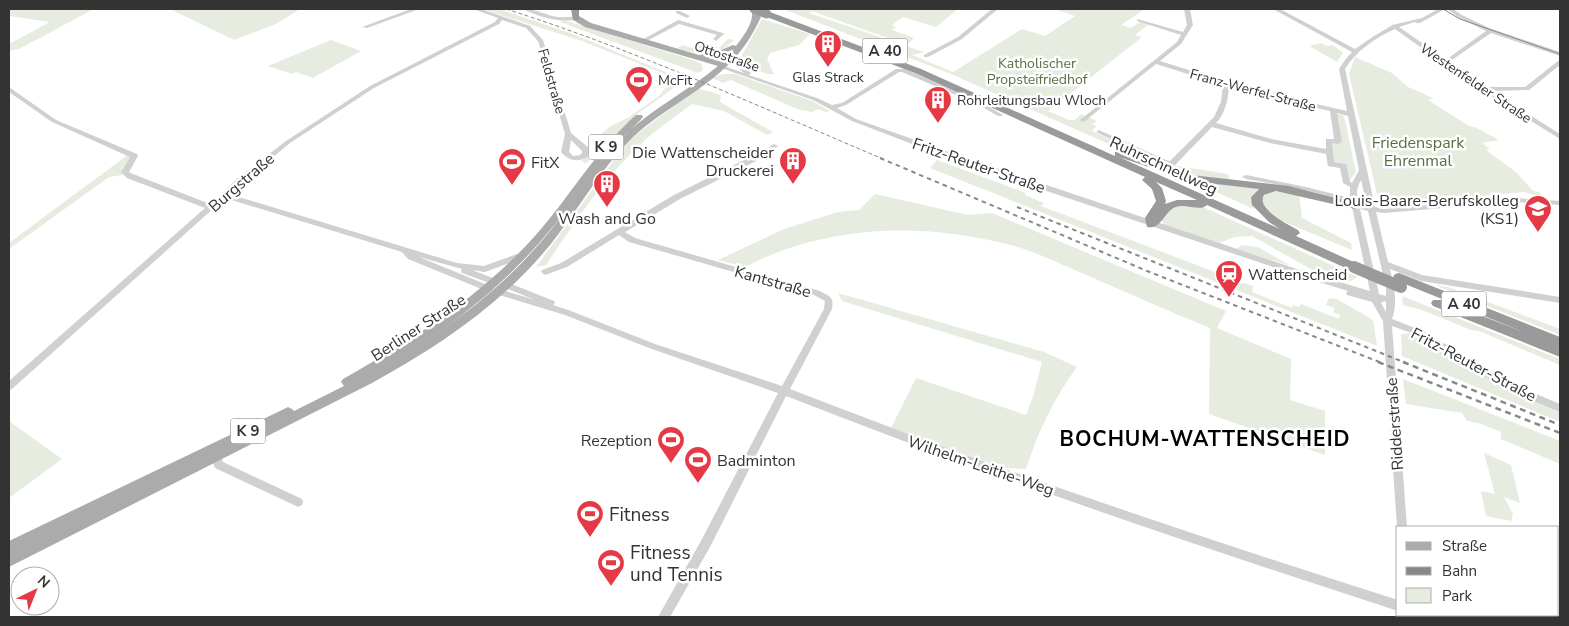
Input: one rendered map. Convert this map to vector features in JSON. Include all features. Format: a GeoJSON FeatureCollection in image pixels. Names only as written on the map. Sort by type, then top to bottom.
{"type":"FeatureCollection","features":[{"type":"Feature","properties":{"kind":"highway"},"geometry":{"type":"LineString","coordinates":[[575,9],[576,18]]}},
{"type":"Feature","properties":{"kind":"highway","name":"Ruhrschnellweg"},"geometry":{"type":"LineString","coordinates":[[755,11],[770,11],[941,74],[1267,229],[1400,282],[1560,342]]}},
{"type":"Feature","properties":{"kind":"highway"},"geometry":{"type":"LineString","coordinates":[[1114,156],[1190,178],[1276,187],[1355,206]]}},
{"type":"Feature","properties":{"kind":"highway"},"geometry":{"type":"LineString","coordinates":[[1114,156],[1145,178],[1160,192],[1161,200],[1151,218],[1151,224],[1158,221],[1165,209],[1172,205],[1188,203],[1211,208],[1267,229]]}},
{"type":"Feature","properties":{"kind":"highway","name":"Ruhrschnellweg"},"geometry":{"type":"LineString","coordinates":[[1114,156],[1294,233],[1353,263]]}},
{"type":"Feature","properties":{"kind":"highway"},"geometry":{"type":"LineString","coordinates":[[1276,187],[1260,192],[1257,196],[1257,205],[1273,220],[1294,233]]}},
{"type":"Feature","properties":{"kind":"highway","name":"Ruhrschnellweg"},"geometry":{"type":"LineString","coordinates":[[1400,282],[1560,352]]}},
{"type":"Feature","properties":{"kind":"main road","name":"Berliner Straße"},"geometry":{"type":"LineString","coordinates":[[9,560],[216,457],[408,357],[454,327],[547,242],[600,168],[622,142],[719,65],[750,35],[757,17],[755,11]]}},
{"type":"Feature","properties":{"kind":"main road","name":"Ottostraße"},"geometry":{"type":"LineString","coordinates":[[576,18],[588,25],[719,65]]}},
{"type":"Feature","properties":{"kind":"main road","name":"Ottostraße"},"geometry":{"type":"LineString","coordinates":[[659,46],[698,56],[719,65]]}},
{"type":"Feature","properties":{"kind":"main road"},"geometry":{"type":"LineString","coordinates":[[698,56],[734,51]]}},
{"type":"Feature","properties":{"kind":"main road","name":"Berliner Straße"},"geometry":{"type":"LineString","coordinates":[[9,548],[346,382],[419,339],[497,287],[548,227],[592,164],[612,140],[646,111],[719,65]]}},
{"type":"Feature","properties":{"kind":"street"},"geometry":{"type":"LineString","coordinates":[[365,27],[416,9]]}},
{"type":"Feature","properties":{"kind":"street","name":"Feldstraße"},"geometry":{"type":"LineString","coordinates":[[476,9],[528,27],[541,41],[568,134]]}},
{"type":"Feature","properties":{"kind":"street","name":"Ottostraße"},"geometry":{"type":"LineString","coordinates":[[526,9],[558,18],[576,18]]}},
{"type":"Feature","properties":{"kind":"street"},"geometry":{"type":"LineString","coordinates":[[926,56],[960,38],[995,9]]}},
{"type":"Feature","properties":{"kind":"street"},"geometry":{"type":"LineString","coordinates":[[1083,120],[1179,43],[1190,25],[1186,9]]}},
{"type":"Feature","properties":{"kind":"street"},"geometry":{"type":"LineString","coordinates":[[1276,9],[1356,52]]}},
{"type":"Feature","properties":{"kind":"street"},"geometry":{"type":"LineString","coordinates":[[1450,9],[1490,29]]}},
{"type":"Feature","properties":{"kind":"street"},"geometry":{"type":"LineString","coordinates":[[1387,321],[1390,314],[1390,287],[1350,114],[1342,69],[1346,60],[1382,35],[1438,10],[1560,54]]}},
{"type":"Feature","properties":{"kind":"street","name":"Ottostraße"},"geometry":{"type":"LineString","coordinates":[[678,12],[687,16]]}},
{"type":"Feature","properties":{"kind":"street","name":"Burgstraße"},"geometry":{"type":"LineString","coordinates":[[9,386],[224,195],[288,142],[378,83],[496,23],[501,18]]}},
{"type":"Feature","properties":{"kind":"street"},"geometry":{"type":"LineString","coordinates":[[1139,20],[1185,34]]}},
{"type":"Feature","properties":{"kind":"street","name":"Ottostraße"},"geometry":{"type":"LineString","coordinates":[[643,41],[678,22],[722,34],[716,39]]}},
{"type":"Feature","properties":{"kind":"street","name":"Westenfelder Straße"},"geometry":{"type":"LineString","coordinates":[[1396,28],[1484,89],[1560,137]]}},
{"type":"Feature","properties":{"kind":"street"},"geometry":{"type":"LineString","coordinates":[[1444,62],[1450,60],[1490,29]]}},
{"type":"Feature","properties":{"kind":"street"},"geometry":{"type":"LineString","coordinates":[[1382,35],[1410,39]]}},
{"type":"Feature","properties":{"kind":"street","name":"Ottostraße"},"geometry":{"type":"LineString","coordinates":[[734,51],[737,63],[748,73]]}},
{"type":"Feature","properties":{"kind":"street","name":"Franz-Werfel-Straße"},"geometry":{"type":"LineString","coordinates":[[1156,62],[1226,85],[1350,114]]}},
{"type":"Feature","properties":{"kind":"street"},"geometry":{"type":"LineString","coordinates":[[1484,89],[1527,89],[1560,62]]}},
{"type":"Feature","properties":{"kind":"street","name":"Ottostraße"},"geometry":{"type":"LineString","coordinates":[[719,65],[748,73],[788,90]]}},
{"type":"Feature","properties":{"kind":"street","name":"Ottostraße"},"geometry":{"type":"LineString","coordinates":[[719,65],[833,107]]}},
{"type":"Feature","properties":{"kind":"street"},"geometry":{"type":"LineString","coordinates":[[833,107],[844,104],[898,70],[903,70],[972,100],[1000,115]]}},
{"type":"Feature","properties":{"kind":"street"},"geometry":{"type":"LineString","coordinates":[[1099,132],[1169,164],[1174,162],[1211,124],[1223,106],[1226,85]]}},
{"type":"Feature","properties":{"kind":"street"},"geometry":{"type":"LineString","coordinates":[[9,90],[54,122],[132,154],[134,157],[125,169],[125,172],[130,176],[211,207]]}},
{"type":"Feature","properties":{"kind":"street","name":"Fritz-Reuter-Straße"},"geometry":{"type":"LineString","coordinates":[[833,107],[866,125],[953,157],[1306,275],[1345,291],[1390,300]]}},
{"type":"Feature","properties":{"kind":"street"},"geometry":{"type":"LineString","coordinates":[[1333,110],[1338,142],[1328,140],[1331,164],[1343,166],[1347,183],[1354,186]]}},
{"type":"Feature","properties":{"kind":"street"},"geometry":{"type":"LineString","coordinates":[[1211,124],[1270,141],[1329,152]]}},
{"type":"Feature","properties":{"kind":"street"},"geometry":{"type":"LineString","coordinates":[[545,272],[564,265],[686,193],[767,152],[774,146]]}},
{"type":"Feature","properties":{"kind":"street"},"geometry":{"type":"LineString","coordinates":[[1363,170],[1354,186],[1355,206],[1375,297],[1387,321]]}},
{"type":"Feature","properties":{"kind":"street"},"geometry":{"type":"LineString","coordinates":[[1246,177],[1306,189],[1347,200],[1355,206],[1388,211],[1514,200],[1560,203]]}},
{"type":"Feature","properties":{"kind":"street"},"geometry":{"type":"LineString","coordinates":[[224,195],[406,252],[417,252],[457,266],[486,269],[523,255]]}},
{"type":"Feature","properties":{"kind":"street","name":"Kantstraße"},"geometry":{"type":"LineString","coordinates":[[619,232],[632,240],[825,296],[829,300],[828,309],[784,391]]}},
{"type":"Feature","properties":{"kind":"street"},"geometry":{"type":"LineString","coordinates":[[406,252],[411,257],[497,287]]}},
{"type":"Feature","properties":{"kind":"street"},"geometry":{"type":"LineString","coordinates":[[1385,264],[1421,278],[1560,300]]}},
{"type":"Feature","properties":{"kind":"street"},"geometry":{"type":"LineString","coordinates":[[457,266],[458,269],[497,287]]}},
{"type":"Feature","properties":{"kind":"street","name":"Wilhelm-Leithe-Weg"},"geometry":{"type":"LineString","coordinates":[[497,287],[652,346],[784,391],[905,438],[1225,550],[1396,605]]}},
{"type":"Feature","properties":{"kind":"street","name":"Fritz-Reuter-Straße"},"geometry":{"type":"LineString","coordinates":[[1387,321],[1420,333],[1512,388],[1560,408]]}},
{"type":"Feature","properties":{"kind":"street","name":"Ridderstraße"},"geometry":{"type":"LineString","coordinates":[[1387,321],[1402,526]]}},
{"type":"Feature","properties":{"kind":"street"},"geometry":{"type":"LineString","coordinates":[[664,617],[706,542],[784,391]]}},
{"type":"Feature","properties":{"kind":"street"},"geometry":{"type":"LineString","coordinates":[[216,457],[219,465],[298,502]]}},
{"type":"Feature","properties":{"kind":"green space"},"geometry":{"type":"Polygon","coordinates":[[[9,9],[94,9],[19,49],[9,51],[9,44],[50,22],[9,16],[9,9]]]}},
{"type":"Feature","properties":{"kind":"green space"},"geometry":{"type":"Polygon","coordinates":[[[170,9],[300,9],[276,24],[234,40],[170,9]]]}},
{"type":"Feature","properties":{"kind":"green space"},"geometry":{"type":"Polygon","coordinates":[[[482,9],[499,9],[570,33],[685,80],[637,114],[586,163],[581,161],[590,152],[589,146],[609,127],[629,117],[659,96],[667,86],[655,81],[665,74],[582,41],[482,9]]]}},
{"type":"Feature","properties":{"kind":"green space","name":"Katholischer Propsteifriedhof"},"geometry":{"type":"Polygon","coordinates":[[[783,9],[958,9],[936,27],[903,17],[892,25],[896,27],[892,30],[914,38],[907,45],[812,11],[809,13],[924,52],[912,55],[953,72],[1022,29],[1045,36],[1075,16],[1055,9],[1145,9],[1121,25],[1131,28],[1140,22],[1149,24],[1135,35],[1142,37],[1048,111],[1069,120],[1075,120],[1081,114],[1097,121],[1092,124],[1096,126],[1092,131],[1160,163],[1228,174],[1230,181],[1191,176],[1154,164],[951,74],[783,9]]]}},
{"type":"Feature","properties":{"kind":"green space"},"geometry":{"type":"Polygon","coordinates":[[[762,19],[810,34],[799,45],[770,53],[767,59],[774,74],[767,74],[742,63],[741,57],[762,19]]]}},
{"type":"Feature","properties":{"kind":"green space"},"geometry":{"type":"Polygon","coordinates":[[[563,20],[696,61],[702,64],[703,70],[698,73],[560,22],[563,20]]]}},
{"type":"Feature","properties":{"kind":"green space"},"geometry":{"type":"Polygon","coordinates":[[[728,39],[734,40],[714,53],[700,54],[677,48],[683,45],[691,48],[701,44],[719,48],[728,39]]]}},
{"type":"Feature","properties":{"kind":"green space"},"geometry":{"type":"Polygon","coordinates":[[[331,40],[361,51],[313,78],[296,72],[292,74],[268,66],[331,40]]]}},
{"type":"Feature","properties":{"kind":"green space"},"geometry":{"type":"Polygon","coordinates":[[[1322,43],[1327,46],[1333,45],[1343,53],[1337,62],[1309,46],[1322,43]]]}},
{"type":"Feature","properties":{"kind":"green space","name":"Friedenspark Ehrenmal"},"geometry":{"type":"Polygon","coordinates":[[[1355,57],[1392,73],[1408,87],[1433,98],[1428,100],[1469,126],[1477,128],[1499,140],[1482,143],[1490,149],[1486,150],[1517,173],[1533,191],[1539,192],[1542,197],[1524,192],[1404,203],[1391,206],[1382,203],[1377,194],[1349,74],[1355,57]]]}},
{"type":"Feature","properties":{"kind":"green space"},"geometry":{"type":"Polygon","coordinates":[[[723,74],[735,74],[812,101],[830,111],[826,112],[818,109],[812,112],[797,109],[731,80],[723,83],[712,78],[723,74]]]}},
{"type":"Feature","properties":{"kind":"green space"},"geometry":{"type":"Polygon","coordinates":[[[697,88],[721,95],[720,102],[773,132],[767,135],[724,111],[692,104],[653,133],[627,157],[590,202],[546,265],[536,267],[627,142],[697,88]]]}},
{"type":"Feature","properties":{"kind":"green space"},"geometry":{"type":"Polygon","coordinates":[[[1335,113],[1344,116],[1356,172],[1349,181],[1346,166],[1333,161],[1331,143],[1341,143],[1335,113]]]}},
{"type":"Feature","properties":{"kind":"green space"},"geometry":{"type":"Polygon","coordinates":[[[129,154],[132,156],[122,169],[124,173],[122,175],[109,177],[9,249],[9,243],[129,154]]]}},
{"type":"Feature","properties":{"kind":"green space"},"geometry":{"type":"Polygon","coordinates":[[[937,160],[1026,193],[1025,195],[1044,203],[1041,206],[1231,278],[1236,284],[1245,283],[1253,286],[1252,292],[1292,308],[1293,305],[1299,307],[1301,304],[1339,319],[1340,315],[1333,312],[1335,308],[1326,305],[1329,298],[1337,299],[1373,320],[1377,346],[930,168],[937,160]]]}},
{"type":"Feature","properties":{"kind":"green space"},"geometry":{"type":"Polygon","coordinates":[[[1187,179],[1260,188],[1251,196],[1254,209],[1187,179]]]}},
{"type":"Feature","properties":{"kind":"green space"},"geometry":{"type":"Polygon","coordinates":[[[1280,191],[1299,194],[1302,218],[1351,243],[1352,250],[1282,221],[1265,210],[1262,198],[1268,193],[1280,191]]]}},
{"type":"Feature","properties":{"kind":"green space"},"geometry":{"type":"Polygon","coordinates":[[[875,194],[968,215],[992,213],[1226,311],[1217,328],[1291,359],[1290,400],[1325,411],[1325,455],[1209,414],[1210,328],[1046,257],[1018,247],[949,233],[879,231],[844,235],[810,242],[777,252],[745,267],[718,260],[784,229],[838,212],[859,210],[875,194]]]}},
{"type":"Feature","properties":{"kind":"green space"},"geometry":{"type":"Polygon","coordinates":[[[1190,205],[1203,207],[1358,277],[1347,283],[1330,280],[1252,236],[1235,237],[1219,243],[1164,225],[1162,220],[1170,210],[1190,205]]]}},
{"type":"Feature","properties":{"kind":"green space"},"geometry":{"type":"Polygon","coordinates":[[[1241,245],[1258,247],[1291,266],[1237,249],[1241,245]]]}},
{"type":"Feature","properties":{"kind":"green space"},"geometry":{"type":"Polygon","coordinates":[[[1435,285],[1448,287],[1560,329],[1560,335],[1435,285]]]}},
{"type":"Feature","properties":{"kind":"green space"},"geometry":{"type":"Polygon","coordinates":[[[838,293],[1044,352],[1077,367],[1047,416],[1026,469],[1005,468],[891,428],[916,378],[1026,415],[1042,362],[842,301],[838,293]]]}},
{"type":"Feature","properties":{"kind":"green space"},"geometry":{"type":"Polygon","coordinates":[[[1402,296],[1560,359],[1560,365],[1479,331],[1471,330],[1422,310],[1403,305],[1402,296]]]}},
{"type":"Feature","properties":{"kind":"green space"},"geometry":{"type":"Polygon","coordinates":[[[1412,333],[1514,393],[1560,412],[1560,422],[1402,356],[1401,334],[1412,333]]]}},
{"type":"Feature","properties":{"kind":"green space"},"geometry":{"type":"Polygon","coordinates":[[[1403,379],[1560,441],[1560,464],[1501,439],[1501,432],[1467,421],[1462,413],[1406,404],[1403,379]]]}},
{"type":"Feature","properties":{"kind":"green space"},"geometry":{"type":"Polygon","coordinates":[[[9,421],[62,459],[9,498],[9,421]]]}},
{"type":"Feature","properties":{"kind":"green space"},"geometry":{"type":"Polygon","coordinates":[[[1484,453],[1511,465],[1520,503],[1504,497],[1513,514],[1511,521],[1486,516],[1481,491],[1495,494],[1484,453]]]}},
{"type":"Feature","properties":{"kind":"tram line"},"geometry":{"type":"LineString","coordinates":[[1443,9],[1460,19],[1560,54]]}},
{"type":"Feature","properties":{"kind":"railway"},"geometry":{"type":"LineString","coordinates":[[506,9],[602,42],[743,99],[883,159]]}},
{"type":"Feature","properties":{"kind":"railway"},"geometry":{"type":"LineString","coordinates":[[880,158],[1147,271],[1382,363]]}},
{"type":"Feature","properties":{"kind":"railway"},"geometry":{"type":"LineString","coordinates":[[1017,207],[1406,363]]}},
{"type":"Feature","properties":{"kind":"railway"},"geometry":{"type":"LineString","coordinates":[[1378,362],[1560,433]]}},
{"type":"Feature","properties":{"kind":"railway"},"geometry":{"type":"LineString","coordinates":[[1403,362],[1560,425]]}},
{"type":"Feature","properties":{"kind":"place","name":"Glas Strack"},"geometry":{"type":"Point","coordinates":[828,68]}},
{"type":"Feature","properties":{"kind":"place","name":"McFit"},"geometry":{"type":"Point","coordinates":[639,104]}},
{"type":"Feature","properties":{"kind":"place","name":"Rohrleitungsbau Wloch"},"geometry":{"type":"Point","coordinates":[938,124]}},
{"type":"Feature","properties":{"kind":"place","name":"Die Wattenscheider Druckerei"},"geometry":{"type":"Point","coordinates":[793,185]}},
{"type":"Feature","properties":{"kind":"place","name":"FitX"},"geometry":{"type":"Point","coordinates":[512,186]}},
{"type":"Feature","properties":{"kind":"place","name":"Wash and Go"},"geometry":{"type":"Point","coordinates":[607,208]}},
{"type":"Feature","properties":{"kind":"place","name":"Louis-Baare-Berufskolleg (KS1)"},"geometry":{"type":"Point","coordinates":[1538,233]}},
{"type":"Feature","properties":{"kind":"place","name":"Wattenscheid"},"geometry":{"type":"Point","coordinates":[1229,298]}},
{"type":"Feature","properties":{"kind":"place","name":"Rezeption"},"geometry":{"type":"Point","coordinates":[671,464]}},
{"type":"Feature","properties":{"kind":"place","name":"Badminton"},"geometry":{"type":"Point","coordinates":[698,484]}},
{"type":"Feature","properties":{"kind":"place","name":"Fitness"},"geometry":{"type":"Point","coordinates":[590,538]}},
{"type":"Feature","properties":{"kind":"place","name":"Fitness und Tennis"},"geometry":{"type":"Point","coordinates":[611,587]}},
{"type":"Feature","properties":{"kind":"district","name":"BOCHUM-WATTENSCHEID"},"geometry":{"type":"Point","coordinates":[1205,439]}}]}
